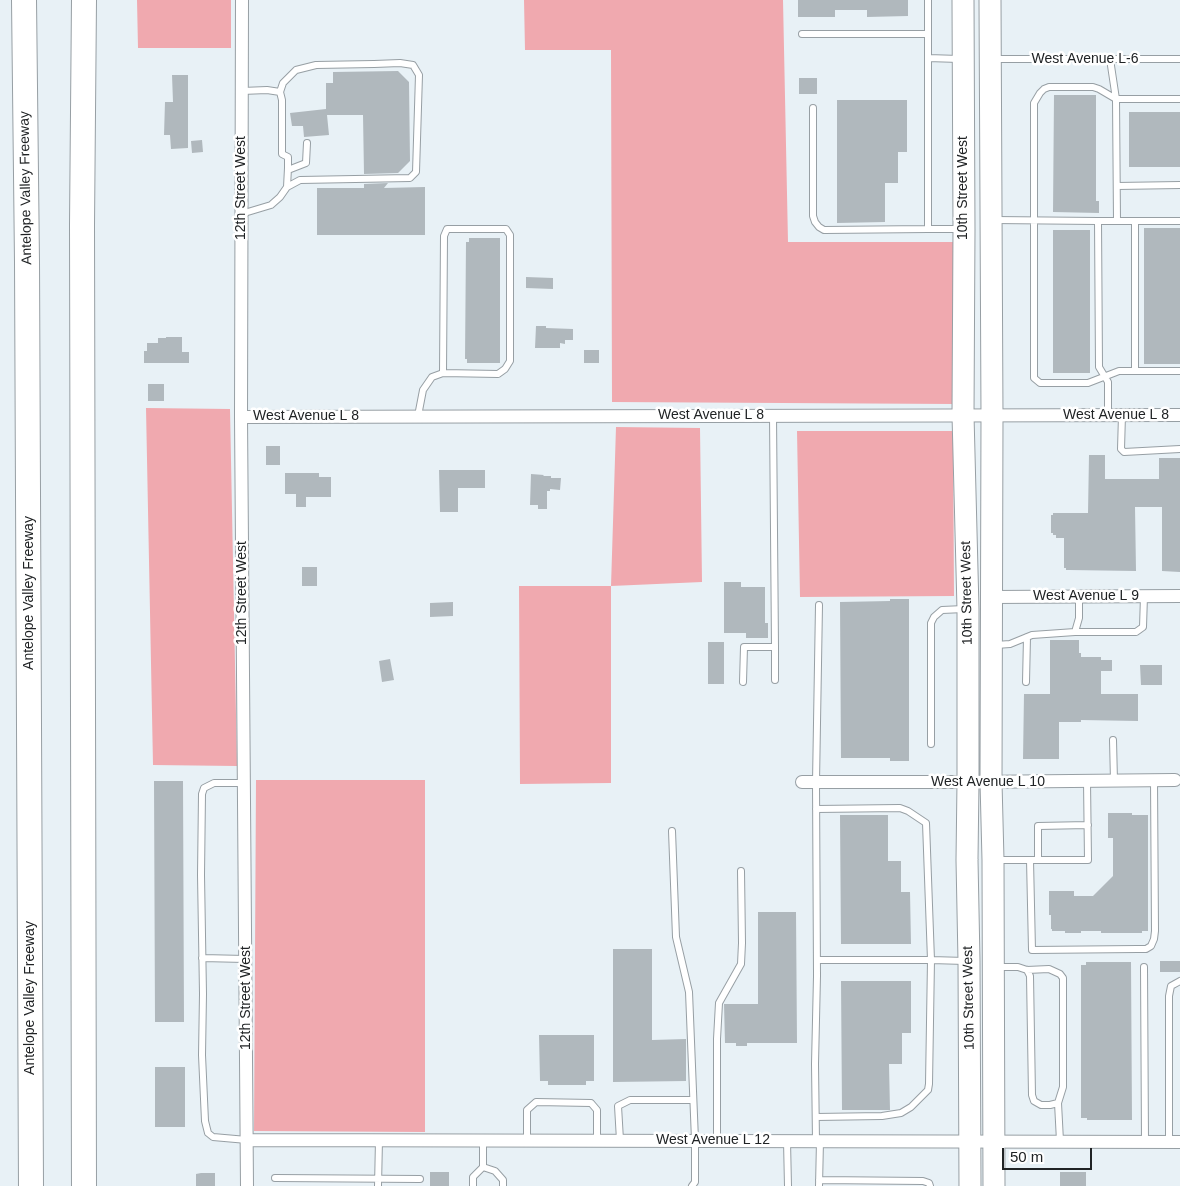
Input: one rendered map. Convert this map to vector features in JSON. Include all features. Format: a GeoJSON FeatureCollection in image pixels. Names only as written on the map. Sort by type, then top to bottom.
{"type":"FeatureCollection","features":[{"type":"Feature","properties":{"kind":"highway","name":"Antelope Valley Freeway"},"geometry":{"type":"LineString","coordinates":[[24,0],[32,1186]]}},
{"type":"Feature","properties":{"kind":"highway"},"geometry":{"type":"LineString","coordinates":[[84,0],[82,225],[84,1186]]}},
{"type":"Feature","properties":{"kind":"highway"},"geometry":{"type":"LineString","coordinates":[[83,1025],[98,1186]]}},
{"type":"Feature","properties":{"kind":"highway"},"geometry":{"type":"LineString","coordinates":[[18,1186],[31,1133]]}},
{"type":"Feature","properties":{"kind":"main road","name":"10th Street West"},"geometry":{"type":"LineString","coordinates":[[963,0],[963,415],[968,609],[967,860],[970,1186]]}},
{"type":"Feature","properties":{"kind":"main road"},"geometry":{"type":"LineString","coordinates":[[974,0],[975,34],[978,44],[990,59]]}},
{"type":"Feature","properties":{"kind":"main road","name":"10th Street West"},"geometry":{"type":"LineString","coordinates":[[990,0],[991,782],[994,1186]]}},
{"type":"Feature","properties":{"kind":"main road"},"geometry":{"type":"LineString","coordinates":[[963,59],[971,66],[975,75],[978,147],[990,182]]}},
{"type":"Feature","properties":{"kind":"main road"},"geometry":{"type":"LineString","coordinates":[[965,505],[973,522],[976,538],[978,583],[981,592],[991,597]]}},
{"type":"Feature","properties":{"kind":"street","name":"12th Street West"},"geometry":{"type":"LineString","coordinates":[[242,0],[241,417],[246,1186]]}},
{"type":"Feature","properties":{"kind":"street","name":"West Avenue L 8"},"geometry":{"type":"LineString","coordinates":[[241,417],[1180,415]]}},
{"type":"Feature","properties":{"kind":"street","name":"West Avenue L 9"},"geometry":{"type":"LineString","coordinates":[[991,597],[1180,596]]}},
{"type":"Feature","properties":{"kind":"street","name":"West Avenue L 10"},"geometry":{"type":"LineString","coordinates":[[802,782],[1175,780]]}},
{"type":"Feature","properties":{"kind":"street","name":"West Avenue L 12"},"geometry":{"type":"LineString","coordinates":[[246,1140],[1174,1142]]}},
{"type":"Feature","properties":{"kind":"lane"},"geometry":{"type":"LineString","coordinates":[[928,0],[928,229]]}},
{"type":"Feature","properties":{"kind":"lane"},"geometry":{"type":"LineString","coordinates":[[802,34],[928,34]]}},
{"type":"Feature","properties":{"kind":"lane"},"geometry":{"type":"LineString","coordinates":[[928,58],[963,59]]}},
{"type":"Feature","properties":{"kind":"lane","name":"West Avenue L-6"},"geometry":{"type":"LineString","coordinates":[[990,59],[1180,59]]}},
{"type":"Feature","properties":{"kind":"lane"},"geometry":{"type":"LineString","coordinates":[[1110,59],[1116,99],[1117,221]]}},
{"type":"Feature","properties":{"kind":"lane"},"geometry":{"type":"LineString","coordinates":[[242,214],[271,205],[287,187],[300,180],[410,178],[416,172],[419,75],[413,65],[400,63],[316,65],[296,70],[283,83],[280,92],[282,100],[282,154],[288,157],[287,187]]}},
{"type":"Feature","properties":{"kind":"lane"},"geometry":{"type":"LineString","coordinates":[[1180,99],[1116,99],[1093,87],[1049,87],[1040,93],[1034,103],[1034,378],[1040,383],[1088,383],[1119,371],[1180,371]]}},
{"type":"Feature","properties":{"kind":"lane"},"geometry":{"type":"LineString","coordinates":[[242,91],[267,90],[280,92]]}},
{"type":"Feature","properties":{"kind":"lane"},"geometry":{"type":"LineString","coordinates":[[813,108],[813,216],[819,227],[824,230],[964,229]]}},
{"type":"Feature","properties":{"kind":"lane"},"geometry":{"type":"LineString","coordinates":[[288,168],[288,170],[306,163],[307,143]]}},
{"type":"Feature","properties":{"kind":"lane"},"geometry":{"type":"LineString","coordinates":[[1116,186],[1180,185]]}},
{"type":"Feature","properties":{"kind":"lane"},"geometry":{"type":"LineString","coordinates":[[990,220],[1180,221]]}},
{"type":"Feature","properties":{"kind":"lane"},"geometry":{"type":"LineString","coordinates":[[1098,221],[1099,367],[1108,382],[1108,415]]}},
{"type":"Feature","properties":{"kind":"lane"},"geometry":{"type":"LineString","coordinates":[[1135,221],[1135,371]]}},
{"type":"Feature","properties":{"kind":"lane"},"geometry":{"type":"LineString","coordinates":[[418,416],[423,390],[432,377],[443,373],[498,374],[505,369],[510,361],[510,235],[506,229],[447,229],[444,236],[443,373]]}},
{"type":"Feature","properties":{"kind":"lane"},"geometry":{"type":"LineString","coordinates":[[773,415],[775,680]]}},
{"type":"Feature","properties":{"kind":"lane"},"geometry":{"type":"LineString","coordinates":[[1122,415],[1121,448],[1124,452],[1180,449]]}},
{"type":"Feature","properties":{"kind":"lane"},"geometry":{"type":"LineString","coordinates":[[1075,632],[1079,618],[1079,596]]}},
{"type":"Feature","properties":{"kind":"lane"},"geometry":{"type":"LineString","coordinates":[[992,645],[1010,644],[1032,635],[1075,632],[1136,632],[1143,627],[1144,596]]}},
{"type":"Feature","properties":{"kind":"lane"},"geometry":{"type":"LineString","coordinates":[[819,605],[816,782],[816,1117],[819,1183],[923,1181],[929,1183],[930,1186]]}},
{"type":"Feature","properties":{"kind":"lane"},"geometry":{"type":"LineString","coordinates":[[931,744],[931,622],[942,610],[968,609]]}},
{"type":"Feature","properties":{"kind":"lane"},"geometry":{"type":"LineString","coordinates":[[1026,682],[1028,637]]}},
{"type":"Feature","properties":{"kind":"lane"},"geometry":{"type":"LineString","coordinates":[[743,682],[744,646],[775,647]]}},
{"type":"Feature","properties":{"kind":"lane"},"geometry":{"type":"LineString","coordinates":[[1113,740],[1114,781]]}},
{"type":"Feature","properties":{"kind":"lane"},"geometry":{"type":"LineString","coordinates":[[1030,860],[1032,950],[1146,949],[1151,946],[1155,932],[1154,780]]}},
{"type":"Feature","properties":{"kind":"lane"},"geometry":{"type":"LineString","coordinates":[[993,860],[1088,860],[1087,781]]}},
{"type":"Feature","properties":{"kind":"lane"},"geometry":{"type":"LineString","coordinates":[[244,783],[214,783],[204,788],[202,794],[202,1055],[205,1121],[208,1133],[213,1137],[246,1140]]}},
{"type":"Feature","properties":{"kind":"lane"},"geometry":{"type":"LineString","coordinates":[[816,808],[900,808],[926,823],[930,960],[928,1090],[911,1107],[901,1113],[882,1116],[816,1117]]}},
{"type":"Feature","properties":{"kind":"lane"},"geometry":{"type":"LineString","coordinates":[[1038,860],[1038,826],[1088,825]]}},
{"type":"Feature","properties":{"kind":"lane"},"geometry":{"type":"LineString","coordinates":[[672,831],[676,937],[689,992],[695,1140],[695,1182],[692,1186]]}},
{"type":"Feature","properties":{"kind":"lane"},"geometry":{"type":"LineString","coordinates":[[717,1140],[719,1003],[741,964],[741,871]]}},
{"type":"Feature","properties":{"kind":"lane"},"geometry":{"type":"LineString","coordinates":[[202,958],[245,959]]}},
{"type":"Feature","properties":{"kind":"lane"},"geometry":{"type":"LineString","coordinates":[[817,960],[969,961]]}},
{"type":"Feature","properties":{"kind":"lane"},"geometry":{"type":"LineString","coordinates":[[993,967],[1018,967],[1028,970],[1049,969],[1060,974],[1063,978],[1064,1087],[1058,1103],[1060,1141]]}},
{"type":"Feature","properties":{"kind":"lane"},"geometry":{"type":"LineString","coordinates":[[1144,967],[1145,1141]]}},
{"type":"Feature","properties":{"kind":"lane"},"geometry":{"type":"LineString","coordinates":[[1028,970],[1030,976],[1032,1095],[1034,1101],[1041,1105],[1050,1106],[1058,1103]]}},
{"type":"Feature","properties":{"kind":"lane"},"geometry":{"type":"LineString","coordinates":[[1174,1142],[1169,996],[1171,986],[1180,981]]}},
{"type":"Feature","properties":{"kind":"lane"},"geometry":{"type":"LineString","coordinates":[[620,1140],[618,1106],[630,1100],[693,1100]]}},
{"type":"Feature","properties":{"kind":"lane"},"geometry":{"type":"LineString","coordinates":[[527,1140],[527,1110],[536,1102],[591,1103],[598,1110],[597,1140]]}},
{"type":"Feature","properties":{"kind":"lane"},"geometry":{"type":"LineString","coordinates":[[378,1183],[380,1140]]}},
{"type":"Feature","properties":{"kind":"lane"},"geometry":{"type":"LineString","coordinates":[[473,1186],[473,1177],[483,1167],[483,1140]]}},
{"type":"Feature","properties":{"kind":"lane"},"geometry":{"type":"LineString","coordinates":[[787,1140],[788,1186]]}},
{"type":"Feature","properties":{"kind":"lane"},"geometry":{"type":"LineString","coordinates":[[483,1167],[495,1171],[503,1180],[503,1186]]}},
{"type":"Feature","properties":{"kind":"lane"},"geometry":{"type":"LineString","coordinates":[[275,1178],[378,1183],[420,1180]]}},
{"type":"Feature","properties":{"kind":"shaded area"},"geometry":{"type":"Polygon","coordinates":[[[137,0],[231,0],[231,48],[138,48],[137,0]]]}},
{"type":"Feature","properties":{"kind":"shaded area"},"geometry":{"type":"Polygon","coordinates":[[[524,0],[783,0],[788,242],[953,242],[953,404],[612,402],[611,50],[525,50],[524,0]]]}},
{"type":"Feature","properties":{"kind":"shaded area"},"geometry":{"type":"Polygon","coordinates":[[[146,408],[230,409],[237,766],[153,765],[146,408]]]}},
{"type":"Feature","properties":{"kind":"shaded area"},"geometry":{"type":"Polygon","coordinates":[[[616,427],[700,428],[702,582],[611,586],[616,427]]]}},
{"type":"Feature","properties":{"kind":"shaded area"},"geometry":{"type":"Polygon","coordinates":[[[797,431],[953,431],[954,596],[800,597],[797,431]]]}},
{"type":"Feature","properties":{"kind":"shaded area"},"geometry":{"type":"Polygon","coordinates":[[[519,586],[611,586],[611,783],[520,784],[519,586]]]}},
{"type":"Feature","properties":{"kind":"shaded area"},"geometry":{"type":"Polygon","coordinates":[[[256,780],[425,780],[425,1132],[254,1131],[256,780]]]}},
{"type":"Feature","properties":{"kind":"building"},"geometry":{"type":"Polygon","coordinates":[[[798,0],[908,0],[908,16],[867,17],[867,10],[835,10],[835,17],[798,17],[798,0]]]}},
{"type":"Feature","properties":{"kind":"building"},"geometry":{"type":"Polygon","coordinates":[[[398,71],[409,82],[410,161],[398,173],[364,174],[363,115],[327,115],[329,135],[304,137],[303,126],[292,126],[290,113],[326,109],[326,83],[333,83],[333,72],[398,71]]]}},
{"type":"Feature","properties":{"kind":"building"},"geometry":{"type":"Polygon","coordinates":[[[172,75],[188,75],[188,148],[171,149],[170,135],[164,135],[165,102],[173,102],[172,75]]]}},
{"type":"Feature","properties":{"kind":"building"},"geometry":{"type":"Polygon","coordinates":[[[799,78],[817,78],[817,94],[799,94],[799,78]]]}},
{"type":"Feature","properties":{"kind":"building"},"geometry":{"type":"Polygon","coordinates":[[[1054,95],[1096,95],[1096,201],[1099,201],[1099,213],[1053,212],[1054,95]]]}},
{"type":"Feature","properties":{"kind":"building"},"geometry":{"type":"Polygon","coordinates":[[[837,100],[907,100],[907,152],[898,152],[898,183],[885,183],[885,222],[837,223],[837,100]]]}},
{"type":"Feature","properties":{"kind":"building"},"geometry":{"type":"Polygon","coordinates":[[[1129,112],[1180,112],[1180,167],[1129,167],[1129,112]]]}},
{"type":"Feature","properties":{"kind":"building"},"geometry":{"type":"Polygon","coordinates":[[[202,140],[203,152],[192,153],[191,141],[202,140]]]}},
{"type":"Feature","properties":{"kind":"building"},"geometry":{"type":"Polygon","coordinates":[[[388,183],[384,188],[425,187],[425,235],[317,235],[317,188],[364,188],[364,184],[388,183]]]}},
{"type":"Feature","properties":{"kind":"building"},"geometry":{"type":"Polygon","coordinates":[[[1144,228],[1180,228],[1180,364],[1144,364],[1144,228]]]}},
{"type":"Feature","properties":{"kind":"building"},"geometry":{"type":"Polygon","coordinates":[[[1053,230],[1090,230],[1090,373],[1053,373],[1053,230]]]}},
{"type":"Feature","properties":{"kind":"building"},"geometry":{"type":"Polygon","coordinates":[[[469,238],[500,238],[500,363],[467,363],[467,359],[465,359],[466,242],[469,242],[469,238]]]}},
{"type":"Feature","properties":{"kind":"building"},"geometry":{"type":"Polygon","coordinates":[[[526,277],[553,278],[553,289],[526,288],[526,277]]]}},
{"type":"Feature","properties":{"kind":"building"},"geometry":{"type":"Polygon","coordinates":[[[536,326],[573,329],[573,340],[565,340],[565,344],[560,343],[560,348],[535,348],[536,326]]]}},
{"type":"Feature","properties":{"kind":"building"},"geometry":{"type":"Polygon","coordinates":[[[182,337],[182,352],[189,352],[189,363],[144,363],[144,351],[147,351],[147,343],[158,343],[158,338],[182,337]]]}},
{"type":"Feature","properties":{"kind":"building"},"geometry":{"type":"Polygon","coordinates":[[[584,350],[599,350],[599,363],[584,363],[584,350]]]}},
{"type":"Feature","properties":{"kind":"building"},"geometry":{"type":"Polygon","coordinates":[[[148,384],[164,384],[164,401],[148,401],[148,384]]]}},
{"type":"Feature","properties":{"kind":"building"},"geometry":{"type":"Polygon","coordinates":[[[266,446],[280,446],[280,465],[266,465],[266,446]]]}},
{"type":"Feature","properties":{"kind":"building"},"geometry":{"type":"Polygon","coordinates":[[[1089,455],[1105,455],[1105,479],[1159,479],[1159,458],[1180,458],[1180,572],[1162,571],[1162,507],[1135,507],[1136,571],[1066,570],[1064,568],[1064,538],[1056,538],[1056,535],[1051,533],[1051,515],[1053,513],[1088,513],[1089,455]]]}},
{"type":"Feature","properties":{"kind":"building"},"geometry":{"type":"Polygon","coordinates":[[[439,470],[485,470],[485,488],[458,488],[458,512],[440,512],[439,470]]]}},
{"type":"Feature","properties":{"kind":"building"},"geometry":{"type":"Polygon","coordinates":[[[285,473],[319,473],[319,477],[331,477],[331,497],[306,497],[306,507],[296,507],[296,494],[285,494],[285,473]]]}},
{"type":"Feature","properties":{"kind":"building"},"geometry":{"type":"Polygon","coordinates":[[[531,474],[561,478],[560,490],[550,489],[550,491],[547,491],[547,509],[538,509],[538,505],[530,505],[531,474]]]}},
{"type":"Feature","properties":{"kind":"building"},"geometry":{"type":"Polygon","coordinates":[[[302,567],[317,567],[317,586],[302,586],[302,567]]]}},
{"type":"Feature","properties":{"kind":"building"},"geometry":{"type":"Polygon","coordinates":[[[724,582],[741,582],[741,587],[765,587],[765,623],[768,623],[768,638],[746,638],[746,633],[724,633],[724,582]]]}},
{"type":"Feature","properties":{"kind":"building"},"geometry":{"type":"Polygon","coordinates":[[[890,599],[909,599],[909,761],[890,761],[890,758],[841,758],[840,602],[890,601],[890,599]]]}},
{"type":"Feature","properties":{"kind":"building"},"geometry":{"type":"Polygon","coordinates":[[[453,602],[453,616],[430,617],[430,603],[453,602]]]}},
{"type":"Feature","properties":{"kind":"building"},"geometry":{"type":"Polygon","coordinates":[[[1050,640],[1079,640],[1079,653],[1081,653],[1081,657],[1101,657],[1101,660],[1112,660],[1112,671],[1101,671],[1101,694],[1138,694],[1138,721],[1081,720],[1081,722],[1059,722],[1059,759],[1023,759],[1024,694],[1050,694],[1050,640]]]}},
{"type":"Feature","properties":{"kind":"building"},"geometry":{"type":"Polygon","coordinates":[[[708,642],[724,642],[724,684],[708,684],[708,642]]]}},
{"type":"Feature","properties":{"kind":"building"},"geometry":{"type":"Polygon","coordinates":[[[390,659],[394,680],[382,682],[379,661],[390,659]]]}},
{"type":"Feature","properties":{"kind":"building"},"geometry":{"type":"Polygon","coordinates":[[[1140,665],[1162,665],[1162,685],[1141,685],[1140,665]]]}},
{"type":"Feature","properties":{"kind":"building"},"geometry":{"type":"Polygon","coordinates":[[[154,781],[183,781],[184,1022],[155,1022],[154,781]]]}},
{"type":"Feature","properties":{"kind":"building"},"geometry":{"type":"Polygon","coordinates":[[[1108,813],[1148,815],[1148,931],[1142,931],[1142,933],[1081,931],[1081,933],[1065,933],[1065,931],[1052,931],[1051,915],[1049,915],[1049,891],[1074,891],[1074,896],[1093,896],[1113,876],[1113,838],[1108,838],[1108,813]]]}},
{"type":"Feature","properties":{"kind":"building"},"geometry":{"type":"Polygon","coordinates":[[[840,815],[888,815],[888,861],[901,861],[901,892],[910,892],[911,944],[841,944],[840,815]]]}},
{"type":"Feature","properties":{"kind":"building"},"geometry":{"type":"Polygon","coordinates":[[[758,912],[796,912],[797,1043],[747,1043],[747,1046],[736,1046],[736,1043],[725,1043],[724,1004],[758,1004],[758,912]]]}},
{"type":"Feature","properties":{"kind":"building"},"geometry":{"type":"Polygon","coordinates":[[[613,949],[652,949],[652,1040],[686,1039],[686,1081],[613,1082],[613,949]]]}},
{"type":"Feature","properties":{"kind":"building"},"geometry":{"type":"Polygon","coordinates":[[[1160,961],[1180,961],[1180,972],[1160,972],[1160,961]]]}},
{"type":"Feature","properties":{"kind":"building"},"geometry":{"type":"Polygon","coordinates":[[[1086,962],[1131,962],[1132,1120],[1087,1120],[1087,1118],[1081,1118],[1081,965],[1086,965],[1086,962]]]}},
{"type":"Feature","properties":{"kind":"building"},"geometry":{"type":"Polygon","coordinates":[[[841,981],[911,981],[911,1033],[902,1033],[902,1064],[889,1064],[890,1110],[842,1110],[841,981]]]}},
{"type":"Feature","properties":{"kind":"building"},"geometry":{"type":"Polygon","coordinates":[[[539,1035],[594,1035],[594,1081],[586,1081],[586,1085],[548,1085],[548,1081],[540,1081],[539,1035]]]}},
{"type":"Feature","properties":{"kind":"building"},"geometry":{"type":"Polygon","coordinates":[[[155,1067],[185,1067],[185,1127],[155,1127],[155,1067]]]}},
{"type":"Feature","properties":{"kind":"building"},"geometry":{"type":"Polygon","coordinates":[[[430,1172],[449,1172],[449,1186],[430,1186],[430,1172]]]}},
{"type":"Feature","properties":{"kind":"building"},"geometry":{"type":"Polygon","coordinates":[[[1060,1172],[1086,1172],[1086,1186],[1060,1186],[1060,1172]]]}},
{"type":"Feature","properties":{"kind":"building"},"geometry":{"type":"Polygon","coordinates":[[[215,1173],[215,1186],[196,1186],[196,1174],[215,1173]]]}}]}
